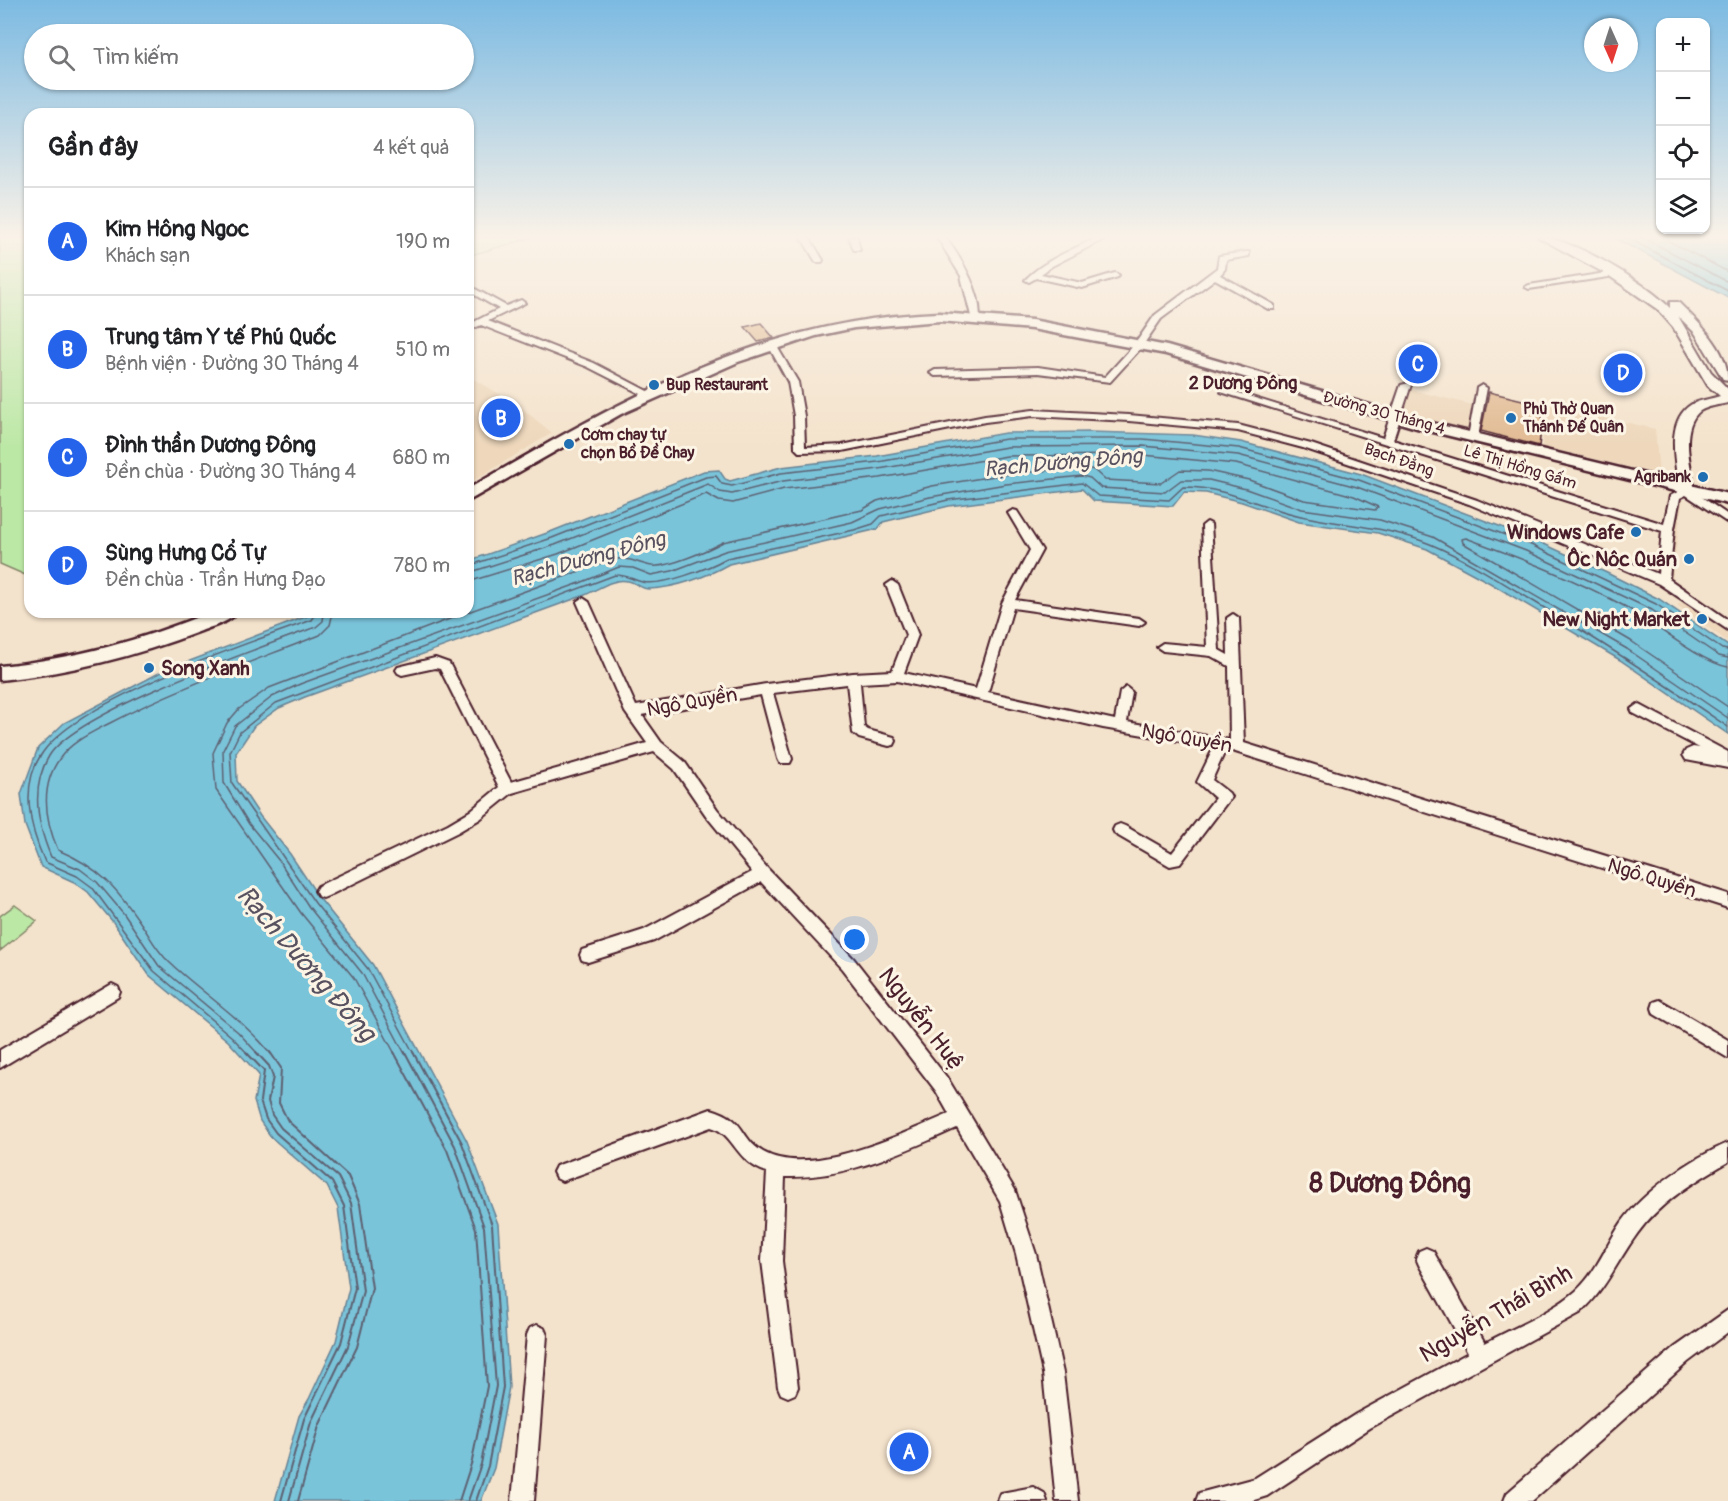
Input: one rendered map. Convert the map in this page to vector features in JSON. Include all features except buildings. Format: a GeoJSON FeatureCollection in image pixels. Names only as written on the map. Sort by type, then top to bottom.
{"type":"FeatureCollection","features":[{"type":"Feature","properties":{"kind":"main road"},"geometry":{"type":"LineString","coordinates":[[1660,307],[1672,317],[1728,397],[1697,407],[1681,432],[1687,490]]}},
{"type":"Feature","properties":{"kind":"main road"},"geometry":{"type":"LineString","coordinates":[[1677,307],[1690,318],[1728,376]]}},
{"type":"Feature","properties":{"kind":"main road","name":"Đường 30 Tháng 4"},"geometry":{"type":"LineString","coordinates":[[474,492],[542,451],[651,395],[772,345],[870,321],[924,317],[976,320],[1058,330],[1210,361],[1302,391],[1395,417],[1728,499]]}},
{"type":"Feature","properties":{"kind":"main road"},"geometry":{"type":"LineString","coordinates":[[1672,317],[1690,318]]}},
{"type":"Feature","properties":{"kind":"main road"},"geometry":{"type":"LineString","coordinates":[[1697,407],[1698,397],[1719,386]]}},
{"type":"Feature","properties":{"kind":"main road"},"geometry":{"type":"LineString","coordinates":[[0,673],[103,655],[181,631],[213,618]]}},
{"type":"Feature","properties":{"kind":"main road"},"geometry":{"type":"LineString","coordinates":[[1693,755],[1728,759]]}},
{"type":"Feature","properties":{"kind":"street"},"geometry":{"type":"LineString","coordinates":[[474,324],[510,307]]}},
{"type":"Feature","properties":{"kind":"street"},"geometry":{"type":"LineString","coordinates":[[974,307],[976,320]]}},
{"type":"Feature","properties":{"kind":"street"},"geometry":{"type":"LineString","coordinates":[[935,373],[1038,370],[1107,380],[1138,346],[1158,317],[1172,307]]}},
{"type":"Feature","properties":{"kind":"street"},"geometry":{"type":"LineString","coordinates":[[480,321],[591,365],[651,395]]}},
{"type":"Feature","properties":{"kind":"street","name":"Bạch Đằng"},"geometry":{"type":"LineString","coordinates":[[772,345],[793,382],[802,450],[842,448],[985,419],[1034,413],[1217,425],[1283,438],[1473,502],[1663,580],[1728,627]]}},
{"type":"Feature","properties":{"kind":"street"},"geometry":{"type":"LineString","coordinates":[[1387,442],[1406,385]]}},
{"type":"Feature","properties":{"kind":"street"},"geometry":{"type":"LineString","coordinates":[[1473,436],[1482,388]]}},
{"type":"Feature","properties":{"kind":"street","name":"Lê Thị Hồng Gấm"},"geometry":{"type":"LineString","coordinates":[[1226,392],[1668,529]]}},
{"type":"Feature","properties":{"kind":"street"},"geometry":{"type":"LineString","coordinates":[[1663,580],[1668,529],[1675,496],[1687,490],[1728,520]]}},
{"type":"Feature","properties":{"kind":"street"},"geometry":{"type":"LineString","coordinates":[[981,695],[1008,603],[1036,550],[1013,513]]}},
{"type":"Feature","properties":{"kind":"street"},"geometry":{"type":"LineString","coordinates":[[1207,526],[1213,652]]}},
{"type":"Feature","properties":{"kind":"street"},"geometry":{"type":"LineString","coordinates":[[892,585],[912,635],[897,676]]}},
{"type":"Feature","properties":{"kind":"street","name":"Nguyễn Huệ"},"geometry":{"type":"LineString","coordinates":[[584,602],[632,712],[656,746],[679,765],[712,813],[763,874],[848,964],[942,1084],[1008,1197],[1026,1254],[1053,1373],[1067,1501]]}},
{"type":"Feature","properties":{"kind":"street"},"geometry":{"type":"LineString","coordinates":[[1008,603],[1139,622]]}},
{"type":"Feature","properties":{"kind":"street"},"geometry":{"type":"LineString","coordinates":[[1120,830],[1170,860],[1175,860],[1224,797],[1204,782],[1230,745],[1235,664],[1233,618]]}},
{"type":"Feature","properties":{"kind":"street"},"geometry":{"type":"LineString","coordinates":[[1163,647],[1213,652],[1235,664]]}},
{"type":"Feature","properties":{"kind":"street"},"geometry":{"type":"LineString","coordinates":[[402,670],[435,663],[445,666],[507,789]]}},
{"type":"Feature","properties":{"kind":"street","name":"Ngô Quyền"},"geometry":{"type":"LineString","coordinates":[[632,712],[766,689],[853,678],[897,676],[1120,726],[1230,745],[1728,901]]}},
{"type":"Feature","properties":{"kind":"street"},"geometry":{"type":"LineString","coordinates":[[853,678],[860,732],[889,741]]}},
{"type":"Feature","properties":{"kind":"street"},"geometry":{"type":"LineString","coordinates":[[766,689],[785,759]]}},
{"type":"Feature","properties":{"kind":"street"},"geometry":{"type":"LineString","coordinates":[[1120,726],[1126,692]]}},
{"type":"Feature","properties":{"kind":"street"},"geometry":{"type":"LineString","coordinates":[[1638,709],[1728,759]]}},
{"type":"Feature","properties":{"kind":"street"},"geometry":{"type":"LineString","coordinates":[[323,891],[460,824],[507,789],[656,746]]}},
{"type":"Feature","properties":{"kind":"street"},"geometry":{"type":"LineString","coordinates":[[588,955],[648,936],[763,874]]}},
{"type":"Feature","properties":{"kind":"street"},"geometry":{"type":"LineString","coordinates":[[0,1060],[112,992]]}},
{"type":"Feature","properties":{"kind":"street"},"geometry":{"type":"LineString","coordinates":[[1660,1008],[1728,1050]]}},
{"type":"Feature","properties":{"kind":"street"},"geometry":{"type":"LineString","coordinates":[[562,1172],[711,1118],[724,1120],[732,1126],[747,1152],[776,1167],[813,1169],[870,1154],[962,1117]]}},
{"type":"Feature","properties":{"kind":"street","name":"Nguyễn Thái Bình"},"geometry":{"type":"LineString","coordinates":[[1207,1501],[1261,1494],[1363,1421],[1582,1299],[1604,1274],[1638,1216],[1682,1181],[1728,1152]]}},
{"type":"Feature","properties":{"kind":"street"},"geometry":{"type":"LineString","coordinates":[[776,1167],[772,1261],[788,1387]]}},
{"type":"Feature","properties":{"kind":"street"},"geometry":{"type":"LineString","coordinates":[[1426,1258],[1480,1355]]}},
{"type":"Feature","properties":{"kind":"street"},"geometry":{"type":"LineString","coordinates":[[1515,1501],[1682,1355],[1728,1320]]}},
{"type":"Feature","properties":{"kind":"street"},"geometry":{"type":"LineString","coordinates":[[524,1501],[537,1335]]}},
{"type":"Feature","properties":{"kind":"street"},"geometry":{"type":"LineString","coordinates":[[1009,1501],[1033,1498],[1036,1501]]}},
{"type":"Feature","properties":{"kind":"shaded area"},"geometry":{"type":"Polygon","coordinates":[[[474,379],[517,404],[552,433],[474,480],[474,379]]]}},
{"type":"Feature","properties":{"kind":"shaded area"},"geometry":{"type":"Polygon","coordinates":[[[1408,389],[1477,406],[1472,431],[1400,413],[1408,389]]]}},
{"type":"Feature","properties":{"kind":"shaded area"},"geometry":{"type":"Polygon","coordinates":[[[1546,404],[1655,429],[1659,474],[1542,447],[1546,404]]]}},
{"type":"Feature","properties":{"kind":"shaded area"},"geometry":{"type":"Polygon","coordinates":[[[1668,493],[1683,497],[1672,580],[1656,575],[1668,493]]]}},
{"type":"Feature","properties":{"kind":"shaded area","name":"New Night Market"},"geometry":{"type":"Polygon","coordinates":[[[1685,602],[1728,633],[1728,642],[1677,605],[1685,602]]]}},
{"type":"Feature","properties":{"kind":"green space"},"geometry":{"type":"Polygon","coordinates":[[[0,307],[24,307],[24,574],[0,564],[0,307]]]}},
{"type":"Feature","properties":{"kind":"green space"},"geometry":{"type":"Polygon","coordinates":[[[15,905],[37,921],[0,951],[0,916],[15,905]]]}},
{"type":"Feature","properties":{"kind":"water","name":"Rạch Dương Đông"},"geometry":{"type":"Polygon","coordinates":[[[1090,432],[1193,435],[1241,442],[1361,474],[1531,538],[1659,599],[1728,646],[1728,734],[1620,660],[1490,583],[1427,549],[1378,533],[1299,522],[1242,502],[1206,493],[1184,492],[1173,506],[1094,501],[1082,489],[949,506],[883,522],[878,529],[729,564],[701,577],[670,586],[649,589],[622,580],[611,583],[585,595],[279,708],[254,726],[236,753],[237,781],[320,899],[373,965],[467,1141],[498,1224],[509,1387],[494,1468],[481,1501],[275,1501],[299,1416],[336,1341],[349,1288],[338,1208],[327,1186],[271,1137],[260,1121],[254,1101],[259,1075],[228,1041],[149,975],[113,922],[88,892],[74,882],[41,867],[25,825],[21,794],[38,748],[64,723],[161,672],[302,618],[474,618],[474,559],[550,532],[704,471],[719,470],[725,479],[730,481],[781,467],[877,456],[1005,433],[1090,432]]]}},
{"type":"Feature","properties":{"kind":"place","name":"Đình thần Dương Đông"},"geometry":{"type":"Point","coordinates":[1418,364]}},
{"type":"Feature","properties":{"kind":"place","name":"Sùng Hưng Cổ Tự"},"geometry":{"type":"Point","coordinates":[1623,373]}},
{"type":"Feature","properties":{"kind":"place","name":"Bup Restaurant"},"geometry":{"type":"Point","coordinates":[654,385]}},
{"type":"Feature","properties":{"kind":"place","name":"Trung tâm Y tế Phú Quốc"},"geometry":{"type":"Point","coordinates":[501,418]}},
{"type":"Feature","properties":{"kind":"place","name":"Phủ Thờ Quan Thánh Đế Quân"},"geometry":{"type":"Point","coordinates":[1511,418]}},
{"type":"Feature","properties":{"kind":"place","name":"Cơm chay tự chọn Bồ Đề Chay"},"geometry":{"type":"Point","coordinates":[569,444]}},
{"type":"Feature","properties":{"kind":"place","name":"Agribank"},"geometry":{"type":"Point","coordinates":[1703,477]}},
{"type":"Feature","properties":{"kind":"place","name":"Windows Cafe"},"geometry":{"type":"Point","coordinates":[1636,532]}},
{"type":"Feature","properties":{"kind":"place","name":"Ôc Nôc Quán"},"geometry":{"type":"Point","coordinates":[1689,559]}},
{"type":"Feature","properties":{"kind":"place","name":"New Night Market"},"geometry":{"type":"Point","coordinates":[1702,619]}},
{"type":"Feature","properties":{"kind":"place","name":"Song Xanh"},"geometry":{"type":"Point","coordinates":[149,668]}},
{"type":"Feature","properties":{"kind":"place","name":"Kim Hông Ngoc"},"geometry":{"type":"Point","coordinates":[909,1452]}},
{"type":"Feature","properties":{"kind":"district","name":"2 Dương Đông"},"geometry":{"type":"Point","coordinates":[1243,383]}},
{"type":"Feature","properties":{"kind":"district","name":"8 Dương Đông"},"geometry":{"type":"Point","coordinates":[1390,1183]}}]}
